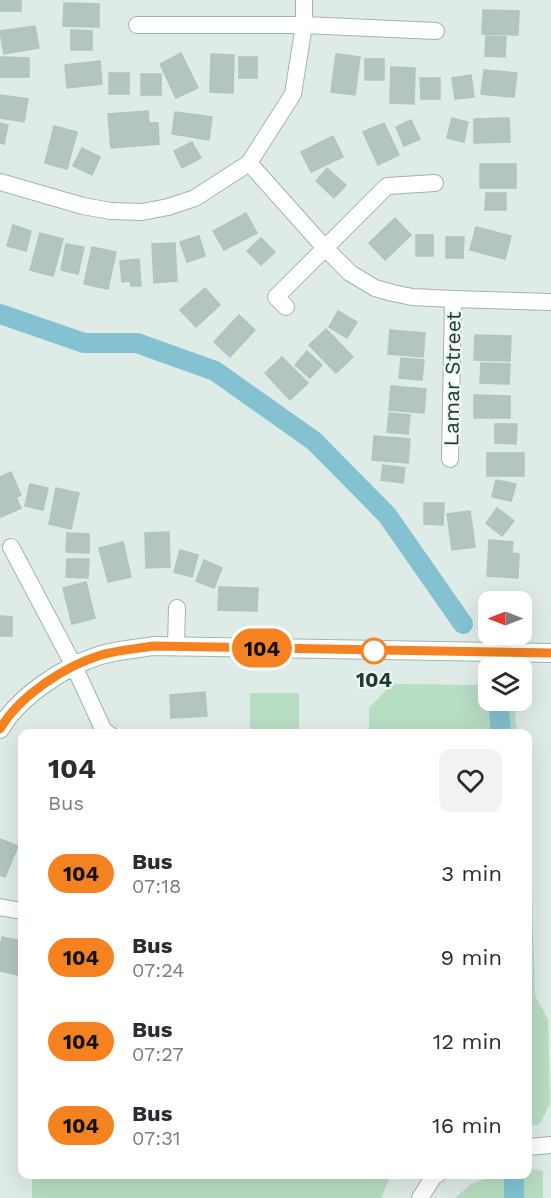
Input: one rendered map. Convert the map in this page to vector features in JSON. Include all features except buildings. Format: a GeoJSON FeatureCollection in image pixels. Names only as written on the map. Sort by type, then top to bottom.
{"type":"FeatureCollection","features":[{"type":"Feature","properties":{"kind":"street"},"geometry":{"type":"LineString","coordinates":[[0,182],[83,206],[111,211],[142,212],[168,207],[195,198],[249,163],[293,94],[304,25],[304,0]]}},
{"type":"Feature","properties":{"kind":"street"},"geometry":{"type":"LineString","coordinates":[[137,25],[304,25],[436,31]]}},
{"type":"Feature","properties":{"kind":"street","name":"Lamar Street"},"geometry":{"type":"LineString","coordinates":[[249,163],[324,248],[350,273],[375,288],[412,297],[551,302]]}},
{"type":"Feature","properties":{"kind":"street"},"geometry":{"type":"LineString","coordinates":[[286,307],[276,297],[387,186],[435,183]]}},
{"type":"Feature","properties":{"kind":"street","name":"Lamar Street"},"geometry":{"type":"LineString","coordinates":[[450,459],[453,299]]}},
{"type":"Feature","properties":{"kind":"street"},"geometry":{"type":"LineString","coordinates":[[11,547],[74,666],[103,729]]}},
{"type":"Feature","properties":{"kind":"street"},"geometry":{"type":"LineString","coordinates":[[176,646],[177,608]]}},
{"type":"Feature","properties":{"kind":"street"},"geometry":{"type":"LineString","coordinates":[[0,729],[24,700],[74,666],[102,655],[153,646],[551,653]]}},
{"type":"Feature","properties":{"kind":"street"},"geometry":{"type":"LineString","coordinates":[[0,907],[18,910]]}},
{"type":"Feature","properties":{"kind":"street"},"geometry":{"type":"LineString","coordinates":[[532,1147],[551,1145]]}},
{"type":"Feature","properties":{"kind":"street"},"geometry":{"type":"LineString","coordinates":[[420,1198],[432,1179]]}},
{"type":"Feature","properties":{"kind":"green space"},"geometry":{"type":"Polygon","coordinates":[[[392,684],[478,685],[478,711],[516,711],[517,729],[369,729],[369,708],[392,684]]]}},
{"type":"Feature","properties":{"kind":"green space"},"geometry":{"type":"Polygon","coordinates":[[[250,693],[299,693],[299,729],[250,729],[250,693]]]}},
{"type":"Feature","properties":{"kind":"green space"},"geometry":{"type":"Polygon","coordinates":[[[532,886],[535,996],[548,1019],[550,1104],[539,1125],[532,1125],[532,886]]]}},
{"type":"Feature","properties":{"kind":"green space"},"geometry":{"type":"Polygon","coordinates":[[[532,1169],[543,1171],[543,1198],[455,1198],[471,1184],[485,1179],[532,1179],[532,1169]]]}},
{"type":"Feature","properties":{"kind":"green space"},"geometry":{"type":"Polygon","coordinates":[[[32,1179],[389,1179],[381,1198],[32,1198],[32,1179]]]}},
{"type":"Feature","properties":{"kind":"waterway"},"geometry":{"type":"LineString","coordinates":[[0,314],[84,343],[137,343],[215,371],[314,441],[387,515],[463,624]]}},
{"type":"Feature","properties":{"kind":"waterway"},"geometry":{"type":"LineString","coordinates":[[499,711],[501,729]]}},
{"type":"Feature","properties":{"kind":"waterway"},"geometry":{"type":"LineString","coordinates":[[514,1179],[514,1198]]}},
{"type":"Feature","properties":{"kind":"bus line","name":"104"},"geometry":{"type":"LineString","coordinates":[[0,729],[24,700],[74,666],[102,655],[153,646],[551,653]]}},
{"type":"Feature","properties":{"kind":"place","name":"104"},"geometry":{"type":"Point","coordinates":[374,651]}}]}
